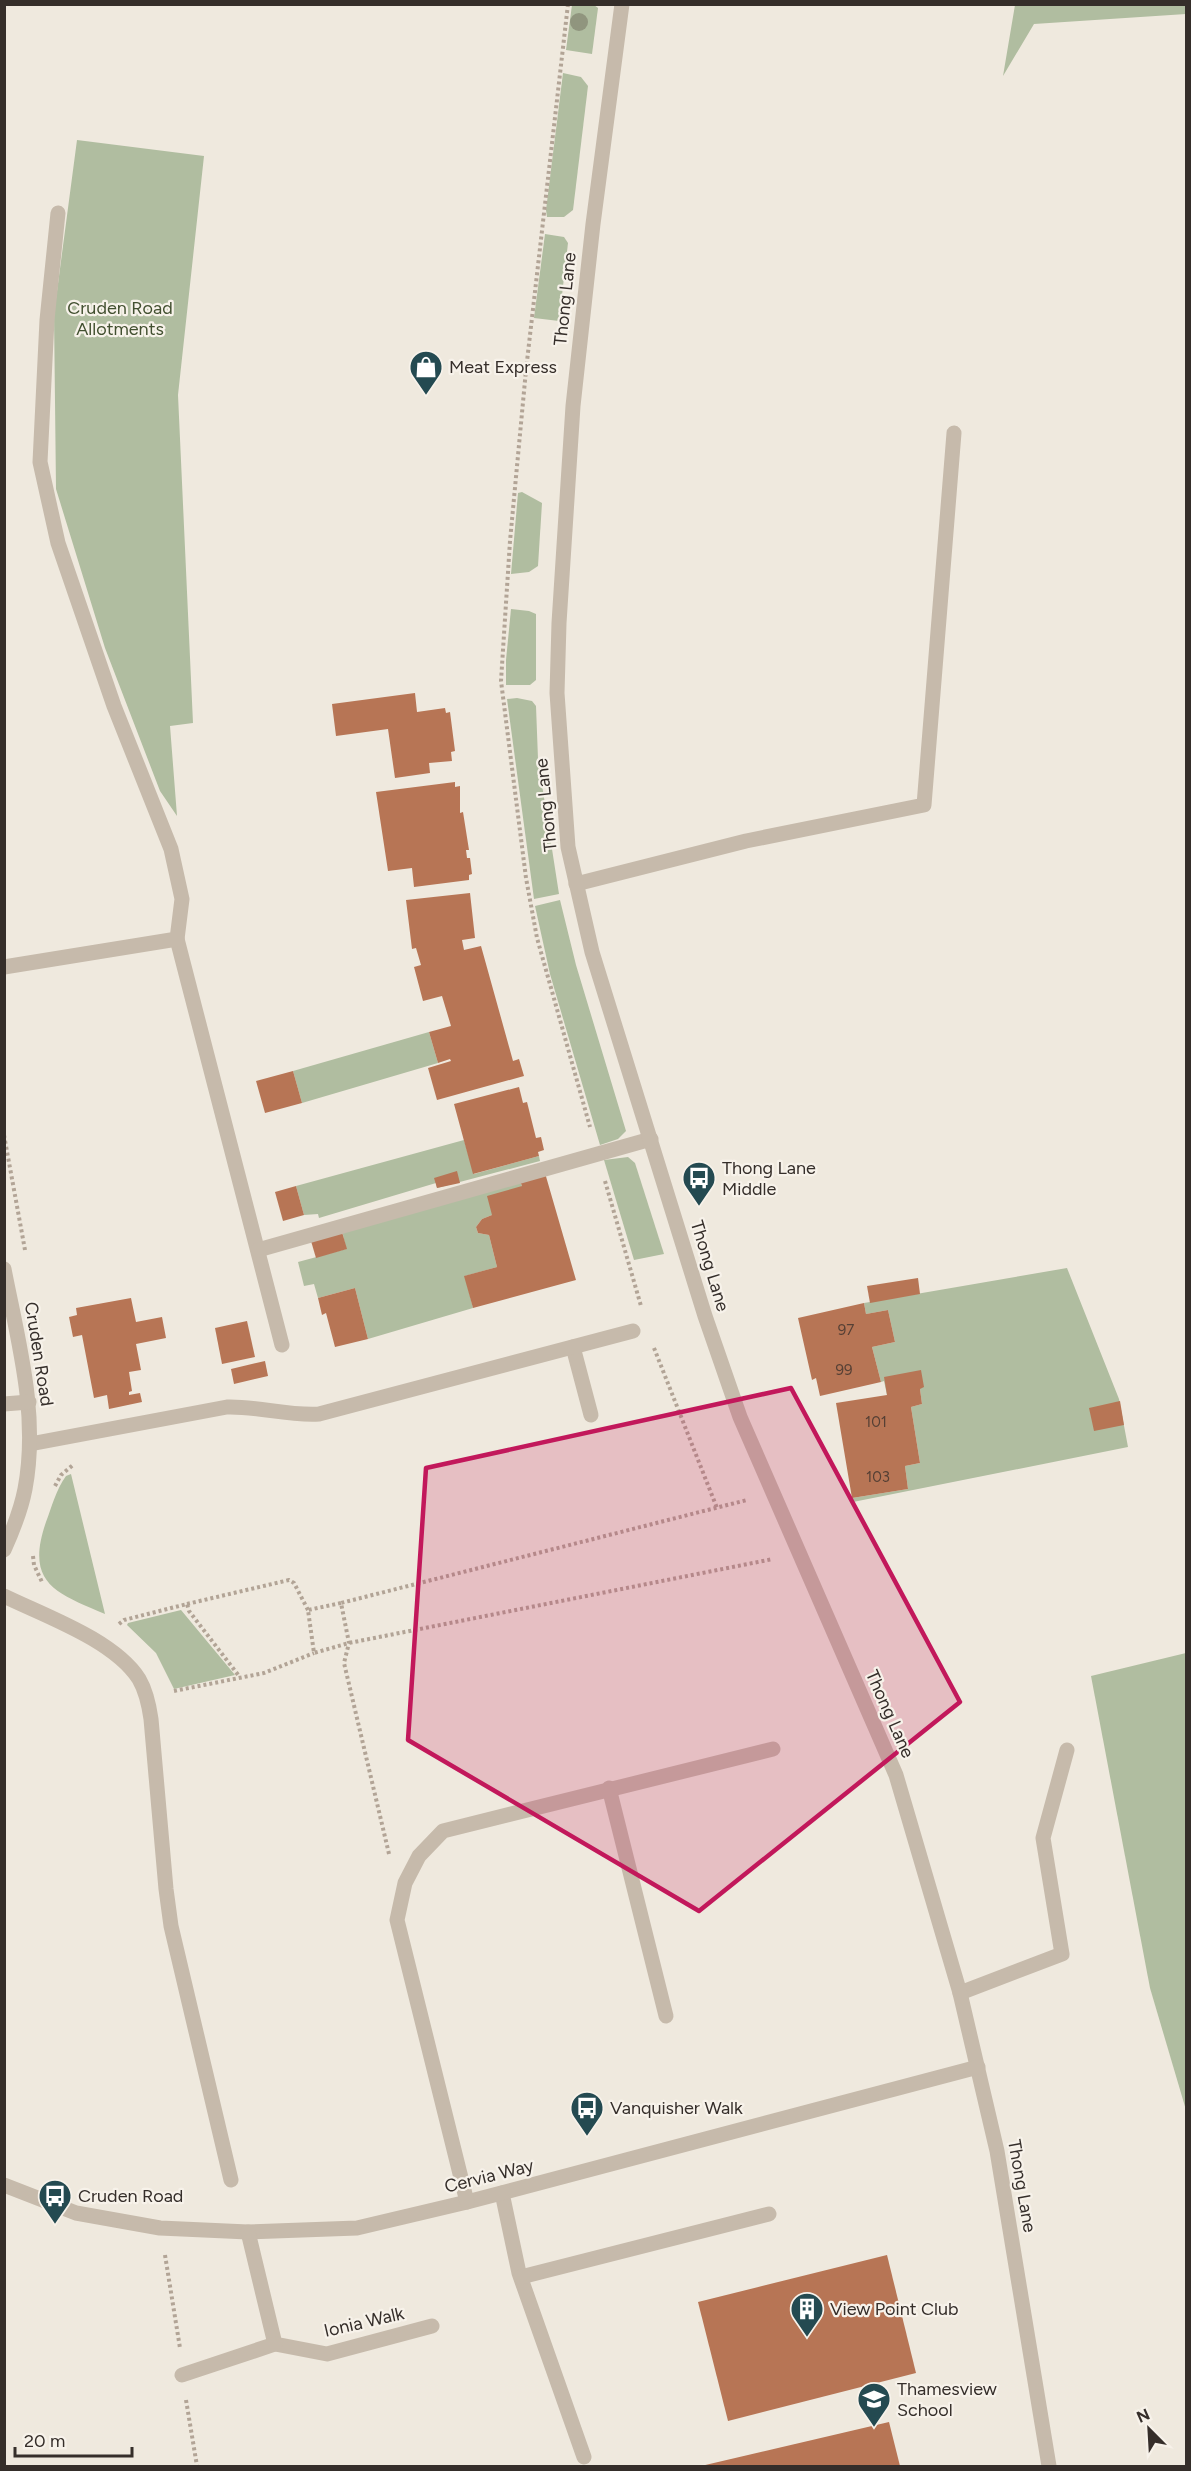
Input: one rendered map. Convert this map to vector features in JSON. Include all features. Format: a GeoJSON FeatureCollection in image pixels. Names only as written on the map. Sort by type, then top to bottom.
{"type":"FeatureCollection","features":[{"type":"Feature","properties":{"kind":"street","name":"Thong Lane"},"geometry":{"type":"LineString","coordinates":[[622,4],[594,213],[573,406],[559,623],[557,693],[561,777],[568,847],[592,952],[705,1316],[740,1418],[771,1494],[896,1775],[960,1993],[997,2151],[1049,2466]]}},
{"type":"Feature","properties":{"kind":"street"},"geometry":{"type":"LineString","coordinates":[[58,213],[47,320],[40,462],[58,543],[114,706],[171,849],[182,899],[177,939],[282,1345]]}},
{"type":"Feature","properties":{"kind":"street"},"geometry":{"type":"LineString","coordinates":[[576,884],[746,841],[924,805],[954,433]]}},
{"type":"Feature","properties":{"kind":"street"},"geometry":{"type":"LineString","coordinates":[[4,968],[177,939]]}},
{"type":"Feature","properties":{"kind":"street"},"geometry":{"type":"LineString","coordinates":[[258,1250],[651,1139]]}},
{"type":"Feature","properties":{"kind":"street","name":"Cruden Road"},"geometry":{"type":"LineString","coordinates":[[4,1269],[29,1402],[30,1444],[25,1489],[4,1550]]}},
{"type":"Feature","properties":{"kind":"street"},"geometry":{"type":"LineString","coordinates":[[30,1444],[227,1407],[250,1406],[306,1415],[319,1414],[633,1331]]}},
{"type":"Feature","properties":{"kind":"street"},"geometry":{"type":"LineString","coordinates":[[573,1347],[591,1415]]}},
{"type":"Feature","properties":{"kind":"street"},"geometry":{"type":"LineString","coordinates":[[4,1404],[29,1402]]}},
{"type":"Feature","properties":{"kind":"street"},"geometry":{"type":"LineString","coordinates":[[4,1596],[105,1647],[134,1673],[147,1696],[171,1926],[231,2180]]}},
{"type":"Feature","properties":{"kind":"street"},"geometry":{"type":"LineString","coordinates":[[467,2202],[397,1920],[405,1883],[419,1856],[443,1830],[773,1749]]}},
{"type":"Feature","properties":{"kind":"street"},"geometry":{"type":"LineString","coordinates":[[960,1993],[1062,1954],[1043,1838],[1067,1750]]}},
{"type":"Feature","properties":{"kind":"street"},"geometry":{"type":"LineString","coordinates":[[609,1788],[666,2016]]}},
{"type":"Feature","properties":{"kind":"street","name":"Cervia Way"},"geometry":{"type":"LineString","coordinates":[[4,2185],[76,2213],[160,2228],[248,2232],[357,2228],[502,2193],[978,2067]]}},
{"type":"Feature","properties":{"kind":"street"},"geometry":{"type":"LineString","coordinates":[[502,2193],[521,2277],[584,2457]]}},
{"type":"Feature","properties":{"kind":"street"},"geometry":{"type":"LineString","coordinates":[[521,2277],[769,2214]]}},
{"type":"Feature","properties":{"kind":"street"},"geometry":{"type":"LineString","coordinates":[[182,2375],[275,2344],[248,2232]]}},
{"type":"Feature","properties":{"kind":"street","name":"Ionia Walk"},"geometry":{"type":"LineString","coordinates":[[275,2344],[327,2354],[432,2326]]}},
{"type":"Feature","properties":{"kind":"path"},"geometry":{"type":"LineString","coordinates":[[308,1610],[771,1494]]}},
{"type":"Feature","properties":{"kind":"path"},"geometry":{"type":"LineString","coordinates":[[147,1696],[239,1676],[264,1673],[314,1653],[349,1643],[798,1554]]}},
{"type":"Feature","properties":{"kind":"path"},"geometry":{"type":"LineString","coordinates":[[117,1627],[124,1620],[289,1580],[294,1582],[308,1610],[314,1653]]}},
{"type":"Feature","properties":{"kind":"path"},"geometry":{"type":"LineString","coordinates":[[341,1603],[349,1643],[344,1663],[390,1857]]}},
{"type":"Feature","properties":{"kind":"path"},"geometry":{"type":"LineString","coordinates":[[187,1604],[189,1611],[239,1676]]}},
{"type":"Feature","properties":{"kind":"highlighted area"},"geometry":{"type":"Polygon","coordinates":[[[791,1388],[960,1702],[699,1911],[408,1740],[426,1468],[791,1388]]]}},
{"type":"Feature","properties":{"kind":"green space"},"geometry":{"type":"Polygon","coordinates":[[[572,5],[594,5],[598,8],[592,54],[566,50],[572,5]]]}},
{"type":"Feature","properties":{"kind":"green space"},"geometry":{"type":"Polygon","coordinates":[[[1015,5],[1186,5],[1186,14],[1034,24],[1003,76],[1015,5]]]}},
{"type":"Feature","properties":{"kind":"green space"},"geometry":{"type":"Polygon","coordinates":[[[563,73],[581,77],[588,86],[573,210],[564,217],[547,217],[546,210],[563,73]]]}},
{"type":"Feature","properties":{"kind":"green space","name":"Cruden Road Allotments"},"geometry":{"type":"Polygon","coordinates":[[[77,140],[204,156],[178,395],[193,723],[170,726],[177,816],[160,791],[105,648],[56,489],[54,314],[77,140]]]}},
{"type":"Feature","properties":{"kind":"green space"},"geometry":{"type":"Polygon","coordinates":[[[545,234],[564,237],[568,243],[559,321],[534,318],[545,234]]]}},
{"type":"Feature","properties":{"kind":"green space"},"geometry":{"type":"Polygon","coordinates":[[[522,492],[542,503],[538,566],[529,572],[511,574],[518,493],[522,492]]]}},
{"type":"Feature","properties":{"kind":"green space"},"geometry":{"type":"Polygon","coordinates":[[[511,609],[536,614],[536,680],[530,685],[506,685],[511,609]]]}},
{"type":"Feature","properties":{"kind":"green space"},"geometry":{"type":"Polygon","coordinates":[[[507,699],[532,701],[536,706],[538,759],[559,894],[534,899],[507,699]]]}},
{"type":"Feature","properties":{"kind":"green space"},"geometry":{"type":"Polygon","coordinates":[[[560,900],[576,965],[626,1131],[618,1139],[600,1145],[550,974],[535,906],[560,900]]]}},
{"type":"Feature","properties":{"kind":"green space"},"geometry":{"type":"Polygon","coordinates":[[[429,1032],[438,1063],[302,1103],[293,1071],[429,1032]]]}},
{"type":"Feature","properties":{"kind":"green space"},"geometry":{"type":"Polygon","coordinates":[[[464,1140],[474,1174],[539,1156],[540,1161],[437,1188],[436,1183],[319,1218],[318,1214],[304,1215],[296,1186],[464,1140]]]}},
{"type":"Feature","properties":{"kind":"green space"},"geometry":{"type":"Polygon","coordinates":[[[628,1157],[635,1163],[664,1254],[634,1260],[604,1160],[628,1157]]]}},
{"type":"Feature","properties":{"kind":"green space"},"geometry":{"type":"Polygon","coordinates":[[[520,1181],[522,1186],[492,1215],[482,1219],[476,1227],[478,1233],[489,1235],[497,1267],[465,1276],[473,1308],[368,1339],[355,1288],[318,1298],[314,1284],[304,1286],[298,1262],[346,1249],[342,1230],[520,1181]]]}},
{"type":"Feature","properties":{"kind":"green space"},"geometry":{"type":"Polygon","coordinates":[[[1067,1268],[1119,1399],[1128,1447],[853,1502],[852,1498],[908,1489],[905,1466],[920,1463],[911,1407],[922,1404],[920,1389],[887,1395],[884,1381],[881,1382],[872,1347],[895,1342],[888,1310],[866,1314],[864,1303],[1067,1268]]]}},
{"type":"Feature","properties":{"kind":"green space"},"geometry":{"type":"Polygon","coordinates":[[[71,1474],[105,1614],[59,1592],[42,1572],[39,1559],[40,1543],[46,1522],[54,1498],[66,1476],[71,1474]]]}},
{"type":"Feature","properties":{"kind":"green space"},"geometry":{"type":"Polygon","coordinates":[[[181,1610],[235,1675],[174,1689],[156,1653],[127,1625],[181,1610]]]}},
{"type":"Feature","properties":{"kind":"green space"},"geometry":{"type":"Polygon","coordinates":[[[1186,1653],[1186,2110],[1150,1988],[1091,1676],[1186,1653]]]}},
{"type":"Feature","properties":{"kind":"building"},"geometry":{"type":"Polygon","coordinates":[[[415,693],[417,712],[445,708],[446,713],[450,712],[455,751],[451,752],[452,761],[429,763],[430,773],[395,778],[388,729],[336,736],[332,704],[415,693]]]}},
{"type":"Feature","properties":{"kind":"building"},"geometry":{"type":"Polygon","coordinates":[[[455,782],[455,787],[460,786],[460,813],[463,812],[469,850],[466,850],[467,858],[470,858],[472,874],[469,875],[469,880],[414,887],[412,868],[388,871],[376,792],[455,782]]]}},
{"type":"Feature","properties":{"kind":"building"},"geometry":{"type":"Polygon","coordinates":[[[470,893],[475,938],[462,940],[464,950],[481,946],[513,1061],[519,1059],[524,1076],[437,1100],[428,1068],[451,1061],[450,1059],[438,1063],[429,1032],[451,1026],[442,996],[423,1001],[414,967],[421,965],[416,948],[412,949],[406,900],[470,893]]]}},
{"type":"Feature","properties":{"kind":"building"},"geometry":{"type":"Polygon","coordinates":[[[293,1071],[302,1103],[265,1113],[256,1081],[293,1071]]]}},
{"type":"Feature","properties":{"kind":"building"},"geometry":{"type":"Polygon","coordinates":[[[519,1087],[523,1103],[527,1102],[536,1138],[541,1137],[544,1150],[538,1152],[539,1156],[473,1174],[454,1104],[519,1087]]]}},
{"type":"Feature","properties":{"kind":"building"},"geometry":{"type":"Polygon","coordinates":[[[457,1171],[460,1183],[437,1188],[434,1178],[457,1171]]]}},
{"type":"Feature","properties":{"kind":"building"},"geometry":{"type":"Polygon","coordinates":[[[545,1173],[576,1280],[473,1308],[464,1276],[497,1267],[489,1235],[478,1233],[476,1227],[482,1219],[492,1215],[487,1196],[522,1186],[520,1181],[545,1173]]]}},
{"type":"Feature","properties":{"kind":"building"},"geometry":{"type":"Polygon","coordinates":[[[296,1186],[304,1215],[283,1221],[275,1192],[296,1186]]]}},
{"type":"Feature","properties":{"kind":"building"},"geometry":{"type":"Polygon","coordinates":[[[342,1232],[347,1249],[316,1258],[311,1241],[342,1232]]]}},
{"type":"Feature","properties":{"kind":"building"},"geometry":{"type":"Polygon","coordinates":[[[918,1278],[920,1294],[870,1303],[867,1286],[918,1278]]]}},
{"type":"Feature","properties":{"kind":"building"},"geometry":{"type":"Polygon","coordinates":[[[355,1288],[368,1339],[335,1347],[326,1313],[322,1315],[318,1298],[355,1288]]]}},
{"type":"Feature","properties":{"kind":"building"},"geometry":{"type":"Polygon","coordinates":[[[131,1298],[136,1322],[162,1317],[166,1338],[136,1344],[141,1370],[129,1372],[132,1391],[129,1395],[140,1393],[142,1402],[109,1409],[107,1395],[94,1398],[82,1335],[73,1337],[69,1317],[77,1315],[76,1308],[131,1298]]]}},
{"type":"Feature","properties":{"kind":"building"},"geometry":{"type":"Polygon","coordinates":[[[864,1303],[866,1314],[888,1310],[895,1342],[872,1347],[881,1382],[820,1396],[816,1378],[812,1380],[798,1318],[864,1303]]]}},
{"type":"Feature","properties":{"kind":"building"},"geometry":{"type":"Polygon","coordinates":[[[247,1321],[255,1357],[222,1364],[215,1328],[247,1321]]]}},
{"type":"Feature","properties":{"kind":"building"},"geometry":{"type":"Polygon","coordinates":[[[265,1361],[268,1376],[234,1384],[231,1369],[265,1361]]]}},
{"type":"Feature","properties":{"kind":"building"},"geometry":{"type":"Polygon","coordinates":[[[921,1370],[924,1387],[920,1389],[922,1404],[911,1407],[920,1463],[905,1466],[908,1489],[852,1498],[836,1403],[887,1395],[884,1377],[921,1370]]]}},
{"type":"Feature","properties":{"kind":"building"},"geometry":{"type":"Polygon","coordinates":[[[1120,1401],[1124,1425],[1094,1431],[1089,1408],[1120,1401]]]}},
{"type":"Feature","properties":{"kind":"building","name":"View Point Club"},"geometry":{"type":"Polygon","coordinates":[[[887,2255],[916,2373],[728,2421],[698,2302],[887,2255]]]}},
{"type":"Feature","properties":{"kind":"building"},"geometry":{"type":"Polygon","coordinates":[[[889,2422],[900,2466],[701,2466],[889,2422]]]}},
{"type":"Feature","properties":{"kind":"place","name":"Meat Express"},"geometry":{"type":"Point","coordinates":[426,396]}},
{"type":"Feature","properties":{"kind":"place","name":"Thong Lane Middle"},"geometry":{"type":"Point","coordinates":[699,1207]}},
{"type":"Feature","properties":{"kind":"place","name":"Vanquisher Walk"},"geometry":{"type":"Point","coordinates":[587,2137]}},
{"type":"Feature","properties":{"kind":"place","name":"Cruden Road"},"geometry":{"type":"Point","coordinates":[55,2225]}},
{"type":"Feature","properties":{"kind":"place","name":"View Point Club"},"geometry":{"type":"Point","coordinates":[807,2338]}},
{"type":"Feature","properties":{"kind":"place","name":"Thamesview School"},"geometry":{"type":"Point","coordinates":[874,2428]}}]}
